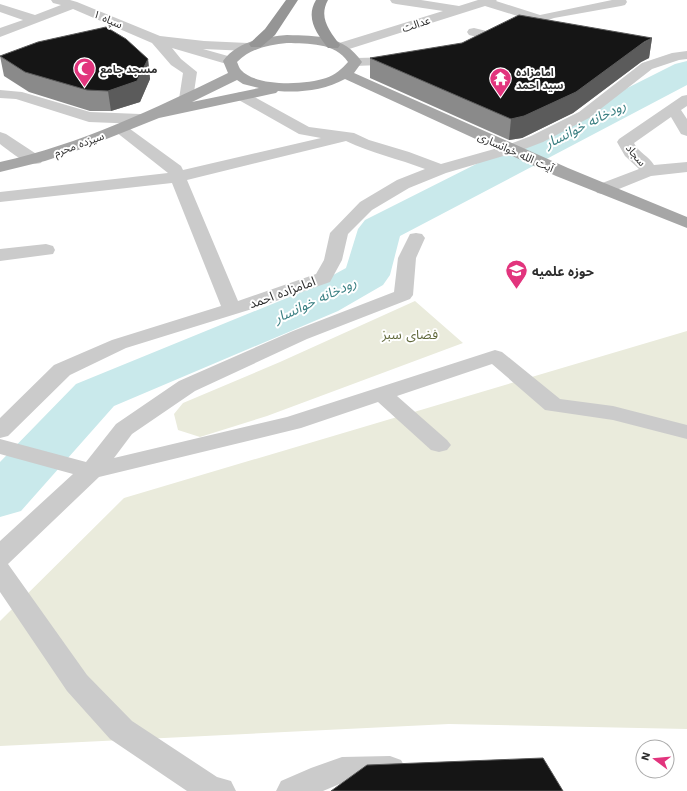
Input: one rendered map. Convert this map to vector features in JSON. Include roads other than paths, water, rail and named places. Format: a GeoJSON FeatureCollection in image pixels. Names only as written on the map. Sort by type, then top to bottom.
{"type":"FeatureCollection","features":[{"type":"Feature","properties":{"kind":"highway"},"geometry":{"type":"LineString","coordinates":[[252,46],[270,32],[292,0]]}},
{"type":"Feature","properties":{"kind":"highway"},"geometry":{"type":"LineString","coordinates":[[322,0],[319,3],[317,21],[322,32],[337,46]]}},
{"type":"Feature","properties":{"kind":"main road"},"geometry":{"type":"LineString","coordinates":[[149,116],[284,87],[320,85],[335,80],[351,69],[352,54],[337,46],[320,41],[287,39],[252,46],[236,53],[230,61],[230,68],[236,75],[256,84],[284,87]]}},
{"type":"Feature","properties":{"kind":"main road","name":"آیت الله خوانساری"},"geometry":{"type":"LineString","coordinates":[[351,69],[545,165],[687,224]]}},
{"type":"Feature","properties":{"kind":"main road"},"geometry":{"type":"LineString","coordinates":[[149,116],[236,75]]}},
{"type":"Feature","properties":{"kind":"main road","name":"سیزده محرم"},"geometry":{"type":"LineString","coordinates":[[0,167],[35,160],[121,129],[149,116]]}},
{"type":"Feature","properties":{"kind":"street","name":"سپاه ۱"},"geometry":{"type":"LineString","coordinates":[[57,0],[73,5],[157,40]]}},
{"type":"Feature","properties":{"kind":"street"},"geometry":{"type":"LineString","coordinates":[[396,0],[460,10]]}},
{"type":"Feature","properties":{"kind":"street"},"geometry":{"type":"LineString","coordinates":[[488,1],[541,25]]}},
{"type":"Feature","properties":{"kind":"street","name":"عدالت"},"geometry":{"type":"LineString","coordinates":[[337,46],[488,1]]}},
{"type":"Feature","properties":{"kind":"street"},"geometry":{"type":"LineString","coordinates":[[476,39],[494,38],[518,26],[541,25],[551,15],[621,2]]}},
{"type":"Feature","properties":{"kind":"street"},"geometry":{"type":"LineString","coordinates":[[0,33],[73,5]]}},
{"type":"Feature","properties":{"kind":"street"},"geometry":{"type":"LineString","coordinates":[[0,8],[35,19]]}},
{"type":"Feature","properties":{"kind":"street"},"geometry":{"type":"LineString","coordinates":[[114,37],[136,31]]}},
{"type":"Feature","properties":{"kind":"street"},"geometry":{"type":"LineString","coordinates":[[157,40],[204,46],[252,46]]}},
{"type":"Feature","properties":{"kind":"street"},"geometry":{"type":"LineString","coordinates":[[157,40],[230,61]]}},
{"type":"Feature","properties":{"kind":"street"},"geometry":{"type":"LineString","coordinates":[[157,40],[176,62],[190,72],[186,99]]}},
{"type":"Feature","properties":{"kind":"street"},"geometry":{"type":"LineString","coordinates":[[646,51],[682,56]]}},
{"type":"Feature","properties":{"kind":"street","name":"امامزاده احمد"},"geometry":{"type":"LineString","coordinates":[[0,431],[62,370],[119,344],[232,310],[323,278],[333,260],[340,233],[366,206],[403,184],[440,169],[511,149],[537,139],[584,115],[647,66],[682,56]]}},
{"type":"Feature","properties":{"kind":"street"},"geometry":{"type":"LineString","coordinates":[[351,69],[411,58]]}},
{"type":"Feature","properties":{"kind":"street"},"geometry":{"type":"LineString","coordinates":[[0,94],[17,95],[89,117],[149,116]]}},
{"type":"Feature","properties":{"kind":"street"},"geometry":{"type":"LineString","coordinates":[[242,96],[305,131],[348,136],[363,143],[403,154],[440,169]]}},
{"type":"Feature","properties":{"kind":"street","name":"سجاد"},"geometry":{"type":"LineString","coordinates":[[603,189],[648,171],[645,164],[632,153],[625,142],[687,99]]}},
{"type":"Feature","properties":{"kind":"street"},"geometry":{"type":"LineString","coordinates":[[673,109],[687,131]]}},
{"type":"Feature","properties":{"kind":"street"},"geometry":{"type":"LineString","coordinates":[[121,129],[175,170],[232,310]]}},
{"type":"Feature","properties":{"kind":"street"},"geometry":{"type":"LineString","coordinates":[[0,196],[177,177],[348,136]]}},
{"type":"Feature","properties":{"kind":"street"},"geometry":{"type":"LineString","coordinates":[[0,138],[35,160]]}},
{"type":"Feature","properties":{"kind":"street"},"geometry":{"type":"LineString","coordinates":[[648,171],[687,167]]}},
{"type":"Feature","properties":{"kind":"street"},"geometry":{"type":"LineString","coordinates":[[0,557],[12,544],[91,471],[124,429],[186,386],[300,335],[403,295],[407,258],[416,238]]}},
{"type":"Feature","properties":{"kind":"street"},"geometry":{"type":"LineString","coordinates":[[0,255],[46,250]]}},
{"type":"Feature","properties":{"kind":"street"},"geometry":{"type":"LineString","coordinates":[[0,446],[91,471],[293,422],[495,356],[553,405],[613,413],[687,432]]}},
{"type":"Feature","properties":{"kind":"street"},"geometry":{"type":"LineString","coordinates":[[381,393],[439,444]]}},
{"type":"Feature","properties":{"kind":"street"},"geometry":{"type":"LineString","coordinates":[[0,571],[77,683],[121,730],[211,790],[220,791]]}},
{"type":"Feature","properties":{"kind":"street"},"geometry":{"type":"LineString","coordinates":[[292,791],[322,777],[342,770],[419,768]]}},
{"type":"Feature","properties":{"kind":"waterway","name":"رودخانه خوانسار"},"geometry":{"type":"LineString","coordinates":[[0,497],[95,395],[321,301],[367,275],[380,229],[687,71]]}},
{"type":"Feature","properties":{"kind":"place","name":"مسجد جامع"},"geometry":{"type":"Point","coordinates":[85,88]}},
{"type":"Feature","properties":{"kind":"place","name":"امامزاده سید احمد"},"geometry":{"type":"Point","coordinates":[500,98]}},
{"type":"Feature","properties":{"kind":"place","name":"حوزه علمیه"},"geometry":{"type":"Point","coordinates":[517,290]}},
{"type":"Feature","properties":{"kind":"park label","name":"فضای سبز"},"geometry":{"type":"Point","coordinates":[410,334]}}]}
